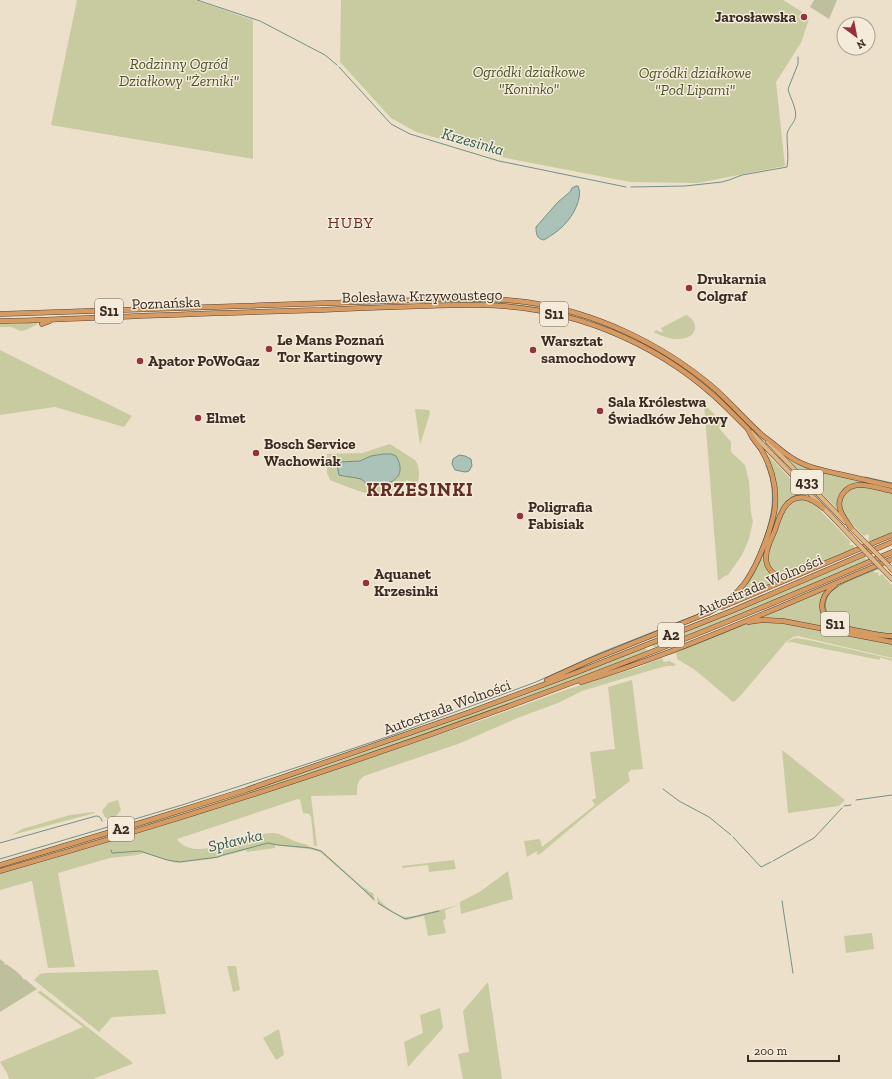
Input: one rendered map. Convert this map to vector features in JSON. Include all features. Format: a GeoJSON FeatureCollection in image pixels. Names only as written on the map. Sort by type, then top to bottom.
{"type":"FeatureCollection","features":[{"type":"Feature","properties":{"kind":"highway","name":"Bolesława Krzywoustego"},"geometry":{"type":"LineString","coordinates":[[285,304],[450,299],[484,299],[526,302],[571,312],[601,321],[624,331],[651,344],[676,360],[715,390],[763,436],[892,570]]}},
{"type":"Feature","properties":{"kind":"highway","name":"Poznańska"},"geometry":{"type":"LineString","coordinates":[[0,314],[285,304]]}},
{"type":"Feature","properties":{"kind":"highway","name":"Bolesława Krzywoustego"},"geometry":{"type":"LineString","coordinates":[[285,311],[488,305],[528,309],[570,318],[626,338],[668,361],[694,380],[722,404],[892,579]]}},
{"type":"Feature","properties":{"kind":"highway","name":"Poznańska"},"geometry":{"type":"LineString","coordinates":[[0,321],[285,311]]}},
{"type":"Feature","properties":{"kind":"highway"},"geometry":{"type":"LineString","coordinates":[[42,324],[58,319]]}},
{"type":"Feature","properties":{"kind":"highway"},"geometry":{"type":"LineString","coordinates":[[708,612],[719,607],[731,598],[746,582],[758,561],[774,516],[775,492],[772,475],[765,456],[749,431]]}},
{"type":"Feature","properties":{"kind":"highway","name":"S11"},"geometry":{"type":"LineString","coordinates":[[763,436],[790,457],[811,468],[892,486]]}},
{"type":"Feature","properties":{"kind":"highway"},"geometry":{"type":"LineString","coordinates":[[851,528],[840,508],[840,498],[845,490],[852,486],[861,485],[892,491]]}},
{"type":"Feature","properties":{"kind":"highway"},"geometry":{"type":"LineString","coordinates":[[798,576],[779,576],[773,573],[769,568],[766,563],[766,557],[772,538],[783,509],[792,500],[799,497],[807,497],[823,508]]}},
{"type":"Feature","properties":{"kind":"highway"},"geometry":{"type":"LineString","coordinates":[[519,694],[588,661],[798,576],[892,535]]}},
{"type":"Feature","properties":{"kind":"highway","name":"Autostrada Wolności"},"geometry":{"type":"LineString","coordinates":[[0,865],[140,824],[246,790],[519,694],[727,613],[892,542]]}},
{"type":"Feature","properties":{"kind":"highway","name":"Autostrada Wolności"},"geometry":{"type":"LineString","coordinates":[[0,870],[168,821],[384,751],[564,686],[740,616],[892,552]]}},
{"type":"Feature","properties":{"kind":"highway","name":"S11"},"geometry":{"type":"LineString","coordinates":[[892,559],[843,580],[831,588],[824,596],[822,607],[828,618],[835,624],[844,628],[884,636],[892,636]]}},
{"type":"Feature","properties":{"kind":"highway"},"geometry":{"type":"LineString","coordinates":[[564,686],[642,663],[843,580]]}},
{"type":"Feature","properties":{"kind":"highway"},"geometry":{"type":"LineString","coordinates":[[729,628],[755,621],[775,620],[892,642]]}},
{"type":"Feature","properties":{"kind":"green space","name":"Rodzinny Ogród Działkowy \"Żerniki\""},"geometry":{"type":"Polygon","coordinates":[[[77,0],[195,0],[253,20],[253,159],[51,125],[77,0]]]}},
{"type":"Feature","properties":{"kind":"green space"},"geometry":{"type":"Polygon","coordinates":[[[341,0],[783,0],[809,16],[801,43],[776,82],[785,166],[698,183],[630,182],[506,158],[416,132],[391,118],[340,62],[341,0]]]}},
{"type":"Feature","properties":{"kind":"green space"},"geometry":{"type":"Polygon","coordinates":[[[814,0],[837,0],[829,19],[810,7],[814,0]]]}},
{"type":"Feature","properties":{"kind":"green space"},"geometry":{"type":"Polygon","coordinates":[[[435,301],[495,301],[530,305],[575,315],[632,337],[629,338],[536,308],[495,303],[435,304],[435,301]]]}},
{"type":"Feature","properties":{"kind":"green space"},"geometry":{"type":"Polygon","coordinates":[[[686,315],[692,319],[695,326],[694,332],[688,337],[675,339],[653,332],[657,330],[663,332],[661,328],[686,315]]]}},
{"type":"Feature","properties":{"kind":"green space"},"geometry":{"type":"Polygon","coordinates":[[[0,324],[38,324],[21,331],[11,327],[0,327],[0,324]]]}},
{"type":"Feature","properties":{"kind":"green space"},"geometry":{"type":"Polygon","coordinates":[[[638,340],[668,357],[714,391],[768,445],[767,446],[712,392],[635,341],[638,340]]]}},
{"type":"Feature","properties":{"kind":"green space"},"geometry":{"type":"Polygon","coordinates":[[[0,350],[132,416],[124,427],[55,407],[0,415],[0,350]]]}},
{"type":"Feature","properties":{"kind":"green space"},"geometry":{"type":"Polygon","coordinates":[[[704,404],[722,422],[719,428],[731,442],[731,452],[745,465],[749,481],[753,521],[749,539],[742,555],[728,575],[718,581],[704,404]]]}},
{"type":"Feature","properties":{"kind":"green space"},"geometry":{"type":"Polygon","coordinates":[[[415,409],[429,410],[430,413],[420,445],[415,409]]]}},
{"type":"Feature","properties":{"kind":"green space"},"geometry":{"type":"Polygon","coordinates":[[[390,444],[415,460],[418,465],[419,472],[417,484],[407,480],[387,493],[376,495],[355,490],[330,480],[327,473],[327,454],[362,453],[390,444]]]}},
{"type":"Feature","properties":{"kind":"green space"},"geometry":{"type":"Polygon","coordinates":[[[765,452],[806,496],[800,496],[788,501],[765,555],[774,576],[784,580],[725,605],[753,573],[776,503],[765,452]]]}},
{"type":"Feature","properties":{"kind":"green space"},"geometry":{"type":"Polygon","coordinates":[[[787,458],[793,461],[892,487],[892,489],[867,484],[845,488],[839,497],[837,509],[787,458]]]}},
{"type":"Feature","properties":{"kind":"green space"},"geometry":{"type":"Polygon","coordinates":[[[855,487],[866,487],[892,493],[892,533],[871,542],[868,539],[868,534],[864,536],[850,522],[842,509],[841,503],[842,497],[846,492],[855,487]]]}},
{"type":"Feature","properties":{"kind":"green space"},"geometry":{"type":"Polygon","coordinates":[[[796,500],[805,500],[814,504],[851,542],[849,544],[853,545],[856,549],[793,575],[781,575],[773,571],[768,559],[770,548],[784,512],[791,502],[796,500]]]}},
{"type":"Feature","properties":{"kind":"green space"},"geometry":{"type":"Polygon","coordinates":[[[864,557],[868,560],[777,599],[656,648],[651,645],[775,595],[864,557]]]}},
{"type":"Feature","properties":{"kind":"green space"},"geometry":{"type":"Polygon","coordinates":[[[876,568],[877,569],[874,571],[875,573],[879,572],[879,576],[882,574],[892,585],[892,635],[863,631],[840,625],[831,620],[826,611],[825,600],[834,588],[848,580],[876,568]]]}},
{"type":"Feature","properties":{"kind":"green space"},"geometry":{"type":"Polygon","coordinates":[[[825,589],[826,590],[821,602],[830,623],[892,638],[892,641],[787,620],[754,619],[825,589]]]}},
{"type":"Feature","properties":{"kind":"green space"},"geometry":{"type":"Polygon","coordinates":[[[756,622],[775,622],[892,644],[892,658],[798,636],[793,637],[786,642],[742,694],[733,702],[695,670],[677,659],[676,653],[669,654],[738,627],[756,622]]]}},
{"type":"Feature","properties":{"kind":"green space"},"geometry":{"type":"Polygon","coordinates":[[[796,638],[884,657],[892,659],[892,661],[880,657],[880,660],[792,642],[787,643],[796,638]]]}},
{"type":"Feature","properties":{"kind":"green space"},"geometry":{"type":"Polygon","coordinates":[[[644,648],[650,651],[386,749],[193,811],[0,869],[0,867],[136,827],[272,784],[459,718],[644,648]]]}},
{"type":"Feature","properties":{"kind":"green space"},"geometry":{"type":"Polygon","coordinates":[[[662,658],[664,662],[669,661],[676,664],[674,666],[655,669],[582,691],[558,703],[520,717],[458,744],[367,775],[359,780],[357,795],[311,796],[317,846],[314,846],[311,817],[309,814],[303,813],[300,800],[298,799],[177,839],[185,846],[196,849],[223,845],[263,834],[279,834],[308,845],[309,847],[321,850],[364,888],[373,893],[375,902],[320,852],[309,849],[275,845],[275,848],[247,852],[246,850],[212,859],[176,863],[144,853],[110,858],[58,873],[75,967],[48,968],[32,881],[0,890],[0,874],[146,831],[356,763],[565,690],[639,667],[662,658]]]}},
{"type":"Feature","properties":{"kind":"green space"},"geometry":{"type":"Polygon","coordinates":[[[632,680],[643,769],[631,770],[628,773],[630,781],[596,807],[540,854],[537,855],[537,851],[527,857],[524,841],[540,839],[542,847],[595,805],[592,800],[596,798],[590,752],[615,749],[608,687],[632,680]]]}},
{"type":"Feature","properties":{"kind":"green space"},"geometry":{"type":"Polygon","coordinates":[[[782,750],[845,800],[839,806],[788,813],[782,750]]]}},
{"type":"Feature","properties":{"kind":"green space"},"geometry":{"type":"Polygon","coordinates":[[[118,800],[121,810],[117,815],[109,820],[105,817],[102,811],[108,803],[118,800]]]}},
{"type":"Feature","properties":{"kind":"green space"},"geometry":{"type":"Polygon","coordinates":[[[95,813],[12,835],[22,829],[70,815],[95,813]]]}},
{"type":"Feature","properties":{"kind":"green space"},"geometry":{"type":"Polygon","coordinates":[[[454,860],[456,869],[429,872],[428,865],[402,868],[402,866],[454,860]]]}},
{"type":"Feature","properties":{"kind":"green space"},"geometry":{"type":"Polygon","coordinates":[[[508,871],[513,899],[461,914],[460,902],[481,891],[508,871]]]}},
{"type":"Feature","properties":{"kind":"green space"},"geometry":{"type":"Polygon","coordinates":[[[377,896],[390,910],[407,917],[460,905],[445,910],[446,919],[443,920],[446,933],[428,936],[424,916],[406,920],[378,904],[377,896]]]}},
{"type":"Feature","properties":{"kind":"green space"},"geometry":{"type":"Polygon","coordinates":[[[872,933],[874,949],[846,953],[844,936],[872,933]]]}},
{"type":"Feature","properties":{"kind":"green space"},"geometry":{"type":"Polygon","coordinates":[[[0,959],[5,965],[6,964],[14,969],[24,980],[25,979],[37,989],[0,1012],[0,959]]]}},
{"type":"Feature","properties":{"kind":"green space"},"geometry":{"type":"Polygon","coordinates":[[[227,966],[236,966],[240,990],[233,992],[227,966]]]}},
{"type":"Feature","properties":{"kind":"green space"},"geometry":{"type":"Polygon","coordinates":[[[158,970],[166,1014],[112,1017],[99,1032],[34,980],[40,974],[46,973],[158,970]]]}},
{"type":"Feature","properties":{"kind":"green space"},"geometry":{"type":"Polygon","coordinates":[[[488,982],[502,1079],[463,1079],[458,1054],[469,1052],[463,1011],[488,982]]]}},
{"type":"Feature","properties":{"kind":"green space"},"geometry":{"type":"Polygon","coordinates":[[[41,991],[132,1062],[132,1064],[93,1079],[9,1079],[0,1062],[83,1027],[37,992],[41,991]]]}},
{"type":"Feature","properties":{"kind":"green space"},"geometry":{"type":"Polygon","coordinates":[[[440,1008],[443,1028],[408,1067],[404,1042],[423,1033],[420,1015],[440,1008]]]}},
{"type":"Feature","properties":{"kind":"green space"},"geometry":{"type":"Polygon","coordinates":[[[279,1029],[284,1055],[276,1060],[263,1038],[279,1029]]]}},
{"type":"Feature","properties":{"kind":"shaded area"},"geometry":{"type":"Polygon","coordinates":[[[576,186],[578,186],[579,189],[579,196],[577,205],[571,216],[564,226],[544,240],[540,239],[537,234],[536,227],[558,202],[576,186]]]}},
{"type":"Feature","properties":{"kind":"shaded area"},"geometry":{"type":"Polygon","coordinates":[[[391,454],[396,456],[399,462],[400,472],[395,480],[385,483],[370,484],[361,479],[339,475],[337,465],[340,462],[360,461],[371,456],[391,454]]]}},
{"type":"Feature","properties":{"kind":"shaded area"},"geometry":{"type":"Polygon","coordinates":[[[459,455],[471,459],[472,466],[469,471],[465,472],[455,470],[452,464],[453,459],[459,455]]]}},
{"type":"Feature","properties":{"kind":"waterway","name":"Krzesinka"},"geometry":{"type":"LineString","coordinates":[[197,0],[260,21],[325,55],[337,65]]}},
{"type":"Feature","properties":{"kind":"waterway","name":"Krzesinka"},"geometry":{"type":"LineString","coordinates":[[631,187],[685,186],[722,182],[742,175],[787,167],[787,134],[796,115],[788,89],[798,64],[798,57]]}},
{"type":"Feature","properties":{"kind":"waterway","name":"Krzesinka"},"geometry":{"type":"LineString","coordinates":[[339,67],[391,124],[410,134],[499,161],[626,187]]}},
{"type":"Feature","properties":{"kind":"waterway"},"geometry":{"type":"LineString","coordinates":[[756,559],[769,524],[771,513],[772,490],[766,465]]}},
{"type":"Feature","properties":{"kind":"waterway"},"geometry":{"type":"LineString","coordinates":[[865,477],[892,483]]}},
{"type":"Feature","properties":{"kind":"waterway"},"geometry":{"type":"LineString","coordinates":[[732,601],[749,581],[761,559]]}},
{"type":"Feature","properties":{"kind":"waterway"},"geometry":{"type":"LineString","coordinates":[[879,568],[846,582],[834,589],[826,600],[825,605],[827,613],[835,622],[863,630],[892,634]]}},
{"type":"Feature","properties":{"kind":"waterway"},"geometry":{"type":"LineString","coordinates":[[767,569],[773,576],[781,580]]}},
{"type":"Feature","properties":{"kind":"waterway"},"geometry":{"type":"LineString","coordinates":[[0,859],[182,805],[390,736],[536,682],[600,653],[696,615],[723,601]]}},
{"type":"Feature","properties":{"kind":"waterway"},"geometry":{"type":"LineString","coordinates":[[663,789],[679,801],[709,817],[731,835]]}},
{"type":"Feature","properties":{"kind":"waterway"},"geometry":{"type":"LineString","coordinates":[[856,800],[892,795]]}},
{"type":"Feature","properties":{"kind":"waterway"},"geometry":{"type":"LineString","coordinates":[[844,806],[851,805]]}},
{"type":"Feature","properties":{"kind":"waterway"},"geometry":{"type":"LineString","coordinates":[[773,861],[814,838],[842,808]]}},
{"type":"Feature","properties":{"kind":"waterway","name":"Spławka"},"geometry":{"type":"LineString","coordinates":[[0,843],[96,816],[100,817],[102,821]]}},
{"type":"Feature","properties":{"kind":"waterway"},"geometry":{"type":"LineString","coordinates":[[733,837],[761,867],[771,862]]}},
{"type":"Feature","properties":{"kind":"waterway","name":"Spławka"},"geometry":{"type":"LineString","coordinates":[[111,850],[112,853],[140,851],[167,860],[180,862],[218,857],[268,843],[311,848],[321,851],[374,899]]}},
{"type":"Feature","properties":{"kind":"waterway"},"geometry":{"type":"LineString","coordinates":[[782,901],[793,973]]}},
{"type":"Feature","properties":{"kind":"waterway","name":"Spławka"},"geometry":{"type":"LineString","coordinates":[[378,903],[405,919],[439,911]]}},
{"type":"Feature","properties":{"kind":"place","name":"Jarosławska"},"geometry":{"type":"Point","coordinates":[804,17]}},
{"type":"Feature","properties":{"kind":"place","name":"Drukarnia Colgraf"},"geometry":{"type":"Point","coordinates":[689,288]}},
{"type":"Feature","properties":{"kind":"place","name":"Le Mans Poznań Tor Kartingowy"},"geometry":{"type":"Point","coordinates":[269,349]}},
{"type":"Feature","properties":{"kind":"place","name":"Warsztat samochodowy"},"geometry":{"type":"Point","coordinates":[533,350]}},
{"type":"Feature","properties":{"kind":"place","name":"Apator PoWoGaz"},"geometry":{"type":"Point","coordinates":[140,361]}},
{"type":"Feature","properties":{"kind":"place","name":"Sala Królestwa Świadków Jehowy"},"geometry":{"type":"Point","coordinates":[600,411]}},
{"type":"Feature","properties":{"kind":"place","name":"Elmet"},"geometry":{"type":"Point","coordinates":[198,418]}},
{"type":"Feature","properties":{"kind":"place","name":"Bosch Service Wachowiak"},"geometry":{"type":"Point","coordinates":[256,453]}},
{"type":"Feature","properties":{"kind":"place","name":"Poligrafia Fabisiak"},"geometry":{"type":"Point","coordinates":[520,516]}},
{"type":"Feature","properties":{"kind":"place","name":"Aquanet Krzesinki"},"geometry":{"type":"Point","coordinates":[366,583]}},
{"type":"Feature","properties":{"kind":"district","name":"HUBY"},"geometry":{"type":"Point","coordinates":[351,222]}},
{"type":"Feature","properties":{"kind":"district","name":"KRZESINKI"},"geometry":{"type":"Point","coordinates":[420,489]}},
{"type":"Feature","properties":{"kind":"park label","name":"Ogródki działkowe \"Koninko\""},"geometry":{"type":"Point","coordinates":[529,80]}},
{"type":"Feature","properties":{"kind":"park label","name":"Ogródki działkowe \"Pod Lipami\""},"geometry":{"type":"Point","coordinates":[695,82]}}]}
